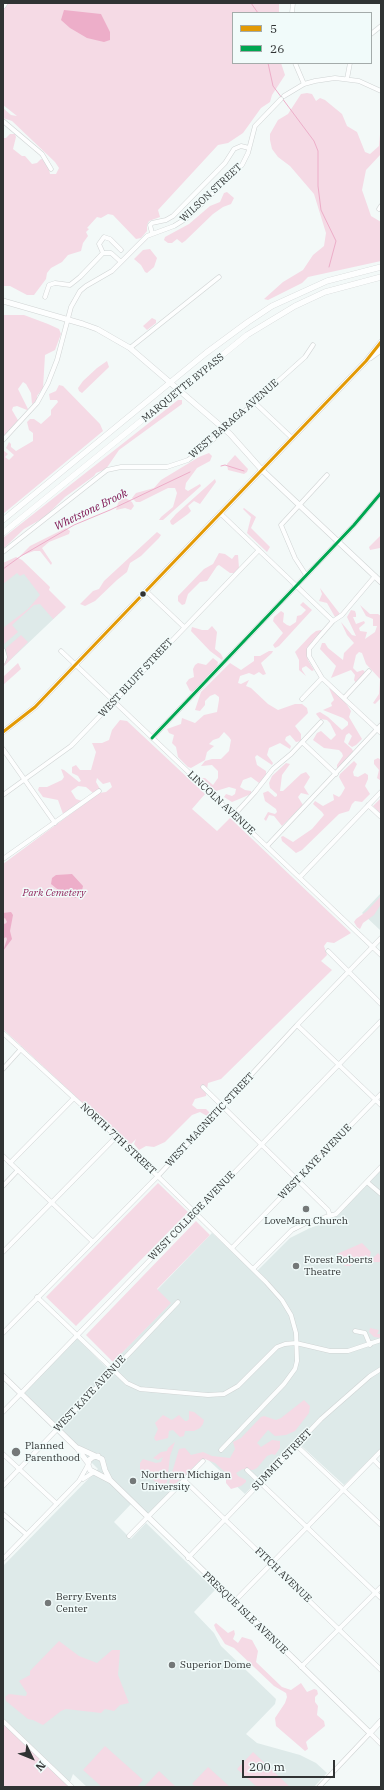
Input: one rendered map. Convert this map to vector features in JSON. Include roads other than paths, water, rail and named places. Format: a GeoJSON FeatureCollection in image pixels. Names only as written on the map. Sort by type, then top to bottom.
{"type":"FeatureCollection","features":[{"type":"Feature","properties":{"kind":"highway","name":"MARQUETTE BYPASS"},"geometry":{"type":"LineString","coordinates":[[3,520],[229,336],[272,306],[327,281],[381,267]]}},
{"type":"Feature","properties":{"kind":"highway","name":"MARQUETTE BYPASS"},"geometry":{"type":"LineString","coordinates":[[3,533],[180,391],[247,335],[295,306],[324,292],[381,277]]}},
{"type":"Feature","properties":{"kind":"highway"},"geometry":{"type":"LineString","coordinates":[[229,336],[234,341],[229,350]]}},
{"type":"Feature","properties":{"kind":"highway"},"geometry":{"type":"LineString","coordinates":[[116,427],[113,436],[118,440]]}},
{"type":"Feature","properties":{"kind":"main road"},"geometry":{"type":"LineString","coordinates":[[3,301],[68,319],[97,330],[130,348],[225,429],[262,470],[381,582]]}},
{"type":"Feature","properties":{"kind":"main road"},"geometry":{"type":"LineString","coordinates":[[3,732],[35,707],[76,666],[366,361],[381,342]]}},
{"type":"Feature","properties":{"kind":"main road"},"geometry":{"type":"LineString","coordinates":[[366,361],[381,350]]}},
{"type":"Feature","properties":{"kind":"main road","name":"PRESQUE ISLE AVENUE"},"geometry":{"type":"LineString","coordinates":[[3,1376],[77,1448],[88,1464],[90,1470],[111,1481],[188,1558],[370,1733]]}},
{"type":"Feature","properties":{"kind":"main road","name":"PRESQUE ISLE AVENUE"},"geometry":{"type":"LineString","coordinates":[[77,1448],[102,1459],[106,1472],[111,1481]]}},
{"type":"Feature","properties":{"kind":"main road"},"geometry":{"type":"LineString","coordinates":[[88,1464],[91,1458],[98,1456]]}},
{"type":"Feature","properties":{"kind":"main road"},"geometry":{"type":"LineString","coordinates":[[95,1472],[101,1470],[104,1464]]}},
{"type":"Feature","properties":{"kind":"main road"},"geometry":{"type":"LineString","coordinates":[[370,1733],[381,1721]]}},
{"type":"Feature","properties":{"kind":"street"},"geometry":{"type":"LineString","coordinates":[[372,33],[381,26]]}},
{"type":"Feature","properties":{"kind":"street"},"geometry":{"type":"LineString","coordinates":[[295,64],[304,84]]}},
{"type":"Feature","properties":{"kind":"street"},"geometry":{"type":"LineString","coordinates":[[347,79],[350,64]]}},
{"type":"Feature","properties":{"kind":"street","name":"WILSON STREET"},"geometry":{"type":"LineString","coordinates":[[3,440],[37,403],[48,383],[68,319],[76,297],[80,291],[86,286],[105,276],[121,262],[139,242],[152,233],[174,226],[188,218],[242,164],[249,148],[255,126],[282,98],[304,84],[325,79],[347,79],[359,81],[381,91]]}},
{"type":"Feature","properties":{"kind":"street"},"geometry":{"type":"LineString","coordinates":[[3,121],[42,154],[51,169]]}},
{"type":"Feature","properties":{"kind":"street"},"geometry":{"type":"LineString","coordinates":[[152,233],[150,225],[173,216],[225,163],[234,149],[241,146],[249,148]]}},
{"type":"Feature","properties":{"kind":"street"},"geometry":{"type":"LineString","coordinates":[[103,253],[99,244],[104,237],[110,239],[121,250]]}},
{"type":"Feature","properties":{"kind":"street"},"geometry":{"type":"LineString","coordinates":[[103,253],[111,254],[121,262]]}},
{"type":"Feature","properties":{"kind":"street"},"geometry":{"type":"LineString","coordinates":[[45,297],[49,285],[55,283],[70,285],[80,277],[103,253]]}},
{"type":"Feature","properties":{"kind":"street"},"geometry":{"type":"LineString","coordinates":[[130,348],[219,277]]}},
{"type":"Feature","properties":{"kind":"street","name":"WEST BARAGA AVENUE"},"geometry":{"type":"LineString","coordinates":[[3,552],[106,470],[121,467],[163,468],[176,466],[193,456],[305,357],[313,345]]}},
{"type":"Feature","properties":{"kind":"street"},"geometry":{"type":"LineString","coordinates":[[254,402],[292,438]]}},
{"type":"Feature","properties":{"kind":"street"},"geometry":{"type":"LineString","coordinates":[[306,575],[295,558],[281,525],[327,475]]}},
{"type":"Feature","properties":{"kind":"street"},"geometry":{"type":"LineString","coordinates":[[152,738],[338,542],[381,493]]}},
{"type":"Feature","properties":{"kind":"street"},"geometry":{"type":"LineString","coordinates":[[220,513],[333,621]]}},
{"type":"Feature","properties":{"kind":"street","name":"WEST BLUFF STREET"},"geometry":{"type":"LineString","coordinates":[[3,795],[63,753],[114,702],[259,550]]}},
{"type":"Feature","properties":{"kind":"street"},"geometry":{"type":"LineString","coordinates":[[375,576],[342,615],[333,621],[309,648],[308,656],[322,678],[381,733]]}},
{"type":"Feature","properties":{"kind":"street"},"geometry":{"type":"LineString","coordinates":[[146,591],[184,627]]}},
{"type":"Feature","properties":{"kind":"street"},"geometry":{"type":"LineString","coordinates":[[3,650],[5,657],[3,662]]}},
{"type":"Feature","properties":{"kind":"street","name":"LINCOLN AVENUE"},"geometry":{"type":"LineString","coordinates":[[61,651],[381,955]]}},
{"type":"Feature","properties":{"kind":"street"},"geometry":{"type":"LineString","coordinates":[[344,698],[369,671]]}},
{"type":"Feature","properties":{"kind":"street"},"geometry":{"type":"LineString","coordinates":[[302,699],[322,678]]}},
{"type":"Feature","properties":{"kind":"street"},"geometry":{"type":"LineString","coordinates":[[234,815],[273,769],[321,722]]}},
{"type":"Feature","properties":{"kind":"street"},"geometry":{"type":"LineString","coordinates":[[267,846],[381,725]]}},
{"type":"Feature","properties":{"kind":"street"},"geometry":{"type":"LineString","coordinates":[[302,742],[336,774]]}},
{"type":"Feature","properties":{"kind":"street"},"geometry":{"type":"LineString","coordinates":[[3,749],[55,823]]}},
{"type":"Feature","properties":{"kind":"street"},"geometry":{"type":"LineString","coordinates":[[3,859],[99,791]]}},
{"type":"Feature","properties":{"kind":"street"},"geometry":{"type":"LineString","coordinates":[[300,877],[381,792]]}},
{"type":"Feature","properties":{"kind":"street"},"geometry":{"type":"LineString","coordinates":[[368,805],[381,817]]}},
{"type":"Feature","properties":{"kind":"street","name":"WEST MAGNETIC STREET"},"geometry":{"type":"LineString","coordinates":[[3,1333],[158,1176],[297,1025],[349,973],[381,938]]}},
{"type":"Feature","properties":{"kind":"street"},"geometry":{"type":"LineString","coordinates":[[328,951],[381,1004]]}},
{"type":"Feature","properties":{"kind":"street","name":"WEST COLLEGE AVENUE"},"geometry":{"type":"LineString","coordinates":[[3,1412],[381,1021]]}},
{"type":"Feature","properties":{"kind":"street"},"geometry":{"type":"LineString","coordinates":[[297,1025],[381,1105]]}},
{"type":"Feature","properties":{"kind":"street","name":"NORTH 7TH STREET"},"geometry":{"type":"LineString","coordinates":[[3,1033],[158,1176],[253,1269],[282,1300],[291,1315],[296,1333],[296,1342]]}},
{"type":"Feature","properties":{"kind":"street"},"geometry":{"type":"LineString","coordinates":[[3,1069],[21,1049]]}},
{"type":"Feature","properties":{"kind":"street"},"geometry":{"type":"LineString","coordinates":[[203,1087],[328,1210],[330,1216]]}},
{"type":"Feature","properties":{"kind":"street","name":"WEST KAYE AVENUE"},"geometry":{"type":"LineString","coordinates":[[232,1248],[381,1094]]}},
{"type":"Feature","properties":{"kind":"street"},"geometry":{"type":"LineString","coordinates":[[10,1163],[74,1098]]}},
{"type":"Feature","properties":{"kind":"street"},"geometry":{"type":"LineString","coordinates":[[3,1252],[116,1137]]}},
{"type":"Feature","properties":{"kind":"street"},"geometry":{"type":"LineString","coordinates":[[3,1156],[93,1242]]}},
{"type":"Feature","properties":{"kind":"street"},"geometry":{"type":"LineString","coordinates":[[253,1269],[292,1230],[306,1223],[336,1214],[381,1167]]}},
{"type":"Feature","properties":{"kind":"street"},"geometry":{"type":"LineString","coordinates":[[3,1186],[18,1170]]}},
{"type":"Feature","properties":{"kind":"street"},"geometry":{"type":"LineString","coordinates":[[367,1182],[381,1194]]}},
{"type":"Feature","properties":{"kind":"street"},"geometry":{"type":"LineString","coordinates":[[37,1297],[112,1370],[127,1383],[140,1389],[217,1395],[231,1391],[238,1386],[277,1347],[296,1342],[330,1351],[348,1352],[381,1340]]}},
{"type":"Feature","properties":{"kind":"street","name":"WEST KAYE AVENUE"},"geometry":{"type":"LineString","coordinates":[[3,1486],[178,1302]]}},
{"type":"Feature","properties":{"kind":"street"},"geometry":{"type":"LineString","coordinates":[[355,1331],[365,1333],[370,1345]]}},
{"type":"Feature","properties":{"kind":"street"},"geometry":{"type":"LineString","coordinates":[[221,1450],[290,1377],[295,1369],[297,1361],[296,1342]]}},
{"type":"Feature","properties":{"kind":"street","name":"SUMMIT STREET"},"geometry":{"type":"LineString","coordinates":[[188,1558],[296,1444],[342,1400],[370,1376],[381,1369]]}},
{"type":"Feature","properties":{"kind":"street"},"geometry":{"type":"LineString","coordinates":[[296,1444],[381,1526]]}},
{"type":"Feature","properties":{"kind":"street"},"geometry":{"type":"LineString","coordinates":[[234,1602],[381,1451]]}},
{"type":"Feature","properties":{"kind":"street"},"geometry":{"type":"LineString","coordinates":[[3,1454],[57,1504]]}},
{"type":"Feature","properties":{"kind":"street"},"geometry":{"type":"LineString","coordinates":[[373,1459],[381,1467]]}},
{"type":"Feature","properties":{"kind":"street"},"geometry":{"type":"LineString","coordinates":[[129,1536],[203,1460]]}},
{"type":"Feature","properties":{"kind":"street"},"geometry":{"type":"LineString","coordinates":[[3,1559],[79,1481],[88,1464]]}},
{"type":"Feature","properties":{"kind":"street"},"geometry":{"type":"LineString","coordinates":[[247,1470],[381,1598]]}},
{"type":"Feature","properties":{"kind":"street"},"geometry":{"type":"LineString","coordinates":[[79,1481],[95,1472]]}},
{"type":"Feature","properties":{"kind":"street","name":"FITCH AVENUE"},"geometry":{"type":"LineString","coordinates":[[184,1480],[381,1670]]}},
{"type":"Feature","properties":{"kind":"street"},"geometry":{"type":"LineString","coordinates":[[3,1514],[26,1534]]}},
{"type":"Feature","properties":{"kind":"street"},"geometry":{"type":"LineString","coordinates":[[301,1667],[381,1587]]}},
{"type":"Feature","properties":{"kind":"street"},"geometry":{"type":"LineString","coordinates":[[3,1721],[72,1787]]}},
{"type":"Feature","properties":{"kind":"street"},"geometry":{"type":"LineString","coordinates":[[319,1787],[370,1733]]}},
{"type":"Feature","properties":{"kind":"street","name":"PRESQUE ISLE AVENUE"},"geometry":{"type":"LineString","coordinates":[[370,1733],[381,1744]]}},
{"type":"Feature","properties":{"kind":"waterway","name":"Whetstone Brook"},"geometry":{"type":"LineString","coordinates":[[251,3],[257,12]]}},
{"type":"Feature","properties":{"kind":"waterway","name":"Whetstone Brook"},"geometry":{"type":"LineString","coordinates":[[268,64],[273,86],[314,141],[318,151],[318,186],[321,210],[336,241],[329,267]]}},
{"type":"Feature","properties":{"kind":"waterway","name":"Whetstone Brook"},"geometry":{"type":"LineString","coordinates":[[221,466],[225,465],[244,471]]}},
{"type":"Feature","properties":{"kind":"waterway","name":"Whetstone Brook"},"geometry":{"type":"LineString","coordinates":[[3,569],[21,556],[74,525],[110,510],[190,472]]}},
{"type":"Feature","properties":{"kind":"place","name":"LoveMarq Church"},"geometry":{"type":"Point","coordinates":[306,1209]}},
{"type":"Feature","properties":{"kind":"place","name":"Forest Roberts Theatre"},"geometry":{"type":"Point","coordinates":[296,1266]}},
{"type":"Feature","properties":{"kind":"place","name":"Planned Parenthood"},"geometry":{"type":"Point","coordinates":[16,1452]}},
{"type":"Feature","properties":{"kind":"place","name":"Northern Michigan University"},"geometry":{"type":"Point","coordinates":[133,1481]}},
{"type":"Feature","properties":{"kind":"place","name":"Berry Events Center"},"geometry":{"type":"Point","coordinates":[48,1603]}},
{"type":"Feature","properties":{"kind":"place","name":"Superior Dome"},"geometry":{"type":"Point","coordinates":[172,1665]}},
{"type":"Feature","properties":{"kind":"park label","name":"Park Cemetery"},"geometry":{"type":"Point","coordinates":[54,893]}}]}
